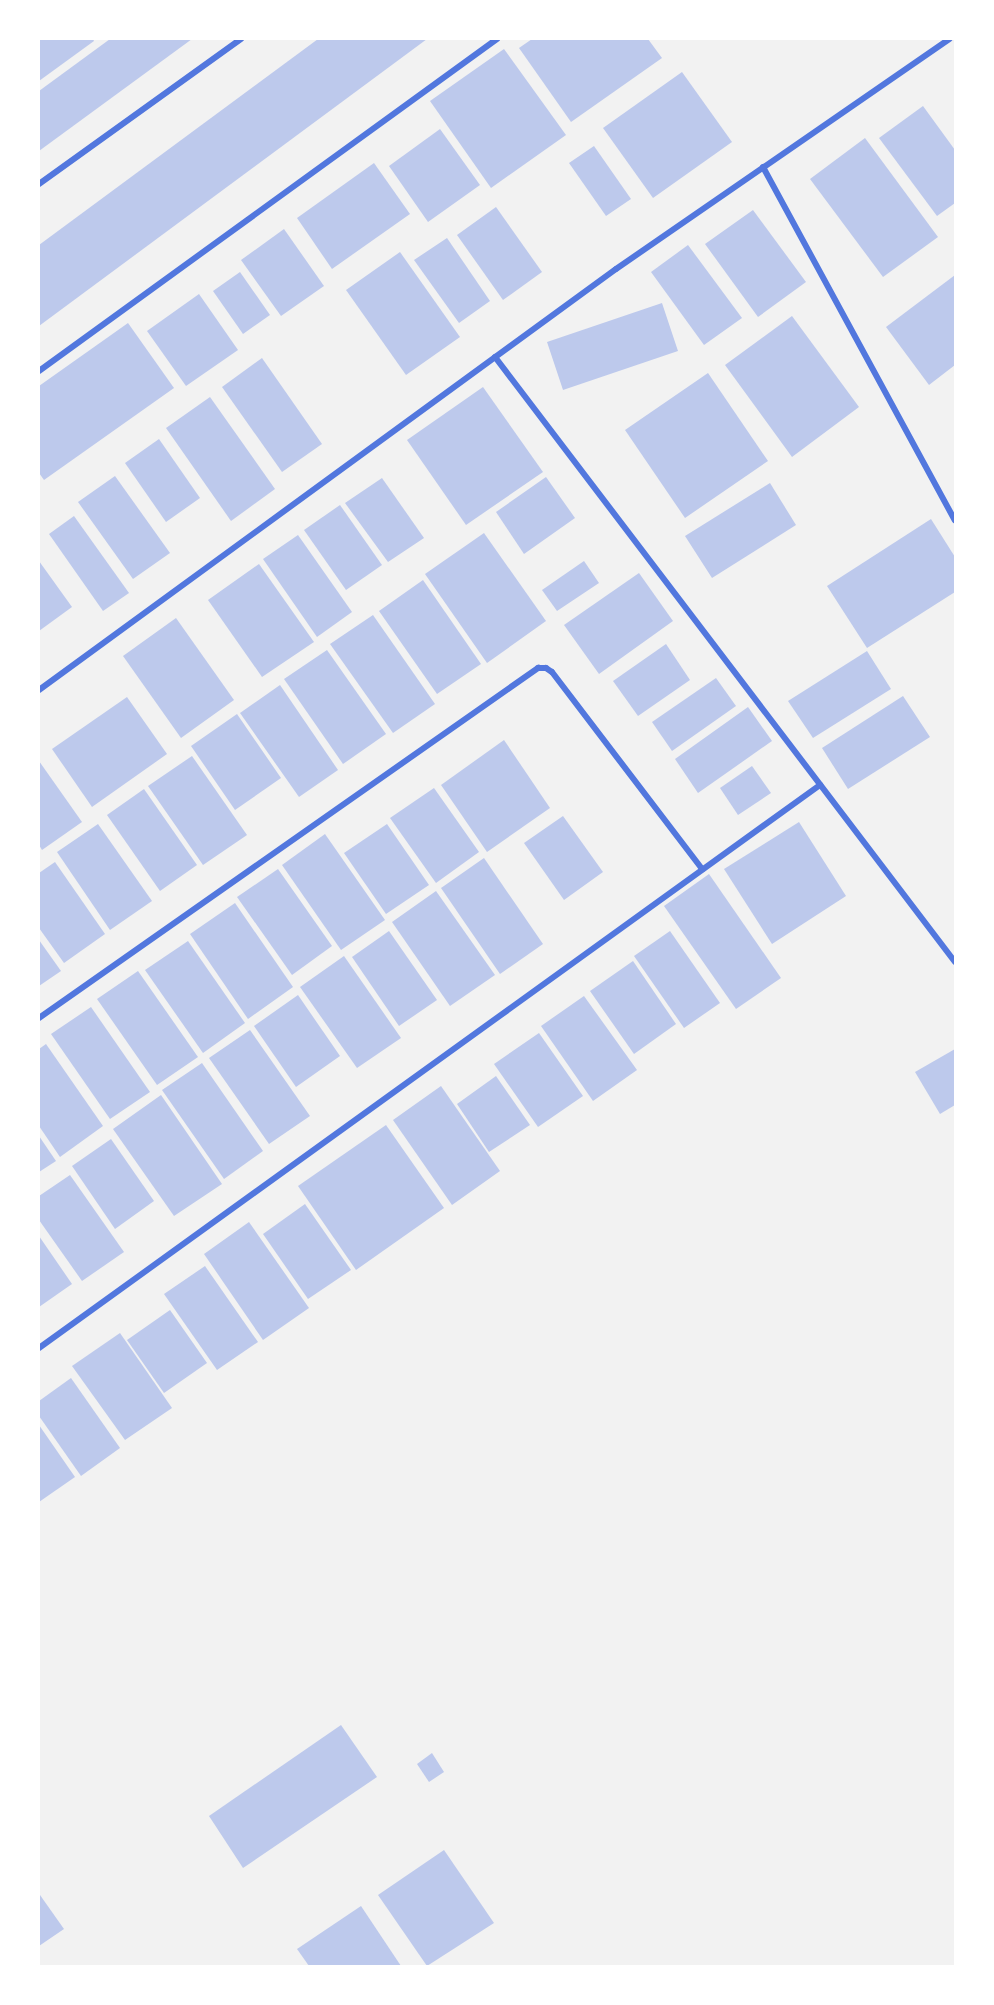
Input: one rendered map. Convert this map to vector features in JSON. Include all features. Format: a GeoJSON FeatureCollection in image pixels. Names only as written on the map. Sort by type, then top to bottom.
{"type":"FeatureCollection","features":[{"type":"Feature","properties":{"kind":"street"},"geometry":{"type":"LineString","coordinates":[[39,184],[241,39]]}},
{"type":"Feature","properties":{"kind":"street"},"geometry":{"type":"LineString","coordinates":[[39,371],[497,39]]}},
{"type":"Feature","properties":{"kind":"street"},"geometry":{"type":"LineString","coordinates":[[39,690],[616,269],[949,39]]}},
{"type":"Feature","properties":{"kind":"street"},"geometry":{"type":"LineString","coordinates":[[763,167],[955,520]]}},
{"type":"Feature","properties":{"kind":"street"},"geometry":{"type":"LineString","coordinates":[[495,357],[955,962]]}},
{"type":"Feature","properties":{"kind":"street"},"geometry":{"type":"LineString","coordinates":[[39,1018],[538,668],[552,672],[702,869]]}},
{"type":"Feature","properties":{"kind":"street"},"geometry":{"type":"LineString","coordinates":[[39,1348],[820,785]]}},
{"type":"Feature","properties":{"kind":"building"},"geometry":{"type":"Polygon","coordinates":[[[39,39],[93,39],[94,41],[39,81],[39,39]]]}},
{"type":"Feature","properties":{"kind":"building"},"geometry":{"type":"Polygon","coordinates":[[[110,39],[192,39],[39,151],[39,91],[110,39]]]}},
{"type":"Feature","properties":{"kind":"building"},"geometry":{"type":"Polygon","coordinates":[[[318,39],[427,39],[39,326],[39,245],[318,39]]]}},
{"type":"Feature","properties":{"kind":"building"},"geometry":{"type":"Polygon","coordinates":[[[532,39],[648,39],[662,58],[571,122],[519,48],[532,39]]]}},
{"type":"Feature","properties":{"kind":"building"},"geometry":{"type":"Polygon","coordinates":[[[504,49],[566,135],[491,188],[430,101],[504,49]]]}},
{"type":"Feature","properties":{"kind":"building"},"geometry":{"type":"Polygon","coordinates":[[[682,72],[732,142],[653,198],[603,128],[682,72]]]}},
{"type":"Feature","properties":{"kind":"building"},"geometry":{"type":"Polygon","coordinates":[[[923,106],[955,150],[955,203],[937,216],[879,138],[923,106]]]}},
{"type":"Feature","properties":{"kind":"building"},"geometry":{"type":"Polygon","coordinates":[[[440,129],[480,185],[428,222],[389,166],[440,129]]]}},
{"type":"Feature","properties":{"kind":"building"},"geometry":{"type":"Polygon","coordinates":[[[865,138],[938,237],[883,277],[810,179],[865,138]]]}},
{"type":"Feature","properties":{"kind":"building"},"geometry":{"type":"Polygon","coordinates":[[[594,146],[631,199],[606,216],[569,163],[594,146]]]}},
{"type":"Feature","properties":{"kind":"building"},"geometry":{"type":"Polygon","coordinates":[[[374,163],[410,214],[332,269],[297,218],[374,163]]]}},
{"type":"Feature","properties":{"kind":"building"},"geometry":{"type":"Polygon","coordinates":[[[496,207],[542,272],[503,300],[457,235],[496,207]]]}},
{"type":"Feature","properties":{"kind":"building"},"geometry":{"type":"Polygon","coordinates":[[[753,210],[806,282],[758,317],[705,244],[753,210]]]}},
{"type":"Feature","properties":{"kind":"building"},"geometry":{"type":"Polygon","coordinates":[[[284,229],[324,286],[281,316],[241,260],[284,229]]]}},
{"type":"Feature","properties":{"kind":"building"},"geometry":{"type":"Polygon","coordinates":[[[447,238],[490,301],[459,323],[414,260],[447,238]]]}},
{"type":"Feature","properties":{"kind":"building"},"geometry":{"type":"Polygon","coordinates":[[[688,245],[742,318],[704,345],[651,272],[688,245]]]}},
{"type":"Feature","properties":{"kind":"building"},"geometry":{"type":"Polygon","coordinates":[[[400,252],[460,337],[406,375],[346,290],[400,252]]]}},
{"type":"Feature","properties":{"kind":"building"},"geometry":{"type":"Polygon","coordinates":[[[240,272],[270,315],[243,334],[213,291],[240,272]]]}},
{"type":"Feature","properties":{"kind":"building"},"geometry":{"type":"Polygon","coordinates":[[[955,275],[955,365],[929,385],[886,327],[955,275]]]}},
{"type":"Feature","properties":{"kind":"building"},"geometry":{"type":"Polygon","coordinates":[[[199,294],[238,350],[186,386],[147,331],[199,294]]]}},
{"type":"Feature","properties":{"kind":"building"},"geometry":{"type":"Polygon","coordinates":[[[662,303],[678,351],[563,390],[547,342],[662,303]]]}},
{"type":"Feature","properties":{"kind":"building"},"geometry":{"type":"Polygon","coordinates":[[[792,316],[859,407],[792,457],[725,365],[792,316]]]}},
{"type":"Feature","properties":{"kind":"building"},"geometry":{"type":"Polygon","coordinates":[[[128,323],[174,388],[44,480],[39,473],[39,386],[128,323]]]}},
{"type":"Feature","properties":{"kind":"building"},"geometry":{"type":"Polygon","coordinates":[[[262,358],[322,444],[282,472],[222,387],[262,358]]]}},
{"type":"Feature","properties":{"kind":"building"},"geometry":{"type":"Polygon","coordinates":[[[708,373],[768,461],[685,518],[625,430],[708,373]]]}},
{"type":"Feature","properties":{"kind":"building"},"geometry":{"type":"Polygon","coordinates":[[[483,387],[543,472],[466,525],[407,440],[483,387]]]}},
{"type":"Feature","properties":{"kind":"building"},"geometry":{"type":"Polygon","coordinates":[[[210,397],[275,489],[231,521],[166,428],[210,397]]]}},
{"type":"Feature","properties":{"kind":"building"},"geometry":{"type":"Polygon","coordinates":[[[159,439],[200,498],[166,522],[125,463],[159,439]]]}},
{"type":"Feature","properties":{"kind":"building"},"geometry":{"type":"Polygon","coordinates":[[[115,476],[170,553],[133,579],[78,502],[115,476]]]}},
{"type":"Feature","properties":{"kind":"building"},"geometry":{"type":"Polygon","coordinates":[[[546,477],[575,518],[524,554],[496,512],[546,477]]]}},
{"type":"Feature","properties":{"kind":"building"},"geometry":{"type":"Polygon","coordinates":[[[382,478],[424,538],[388,562],[345,503],[382,478]]]}},
{"type":"Feature","properties":{"kind":"building"},"geometry":{"type":"Polygon","coordinates":[[[770,483],[796,525],[712,578],[685,536],[770,483]]]}},
{"type":"Feature","properties":{"kind":"building"},"geometry":{"type":"Polygon","coordinates":[[[340,505],[382,565],[346,590],[304,530],[340,505]]]}},
{"type":"Feature","properties":{"kind":"building"},"geometry":{"type":"Polygon","coordinates":[[[74,516],[129,593],[103,611],[49,534],[74,516]]]}},
{"type":"Feature","properties":{"kind":"building"},"geometry":{"type":"Polygon","coordinates":[[[931,519],[955,557],[955,592],[867,648],[827,586],[931,519]]]}},
{"type":"Feature","properties":{"kind":"building"},"geometry":{"type":"Polygon","coordinates":[[[484,533],[546,621],[487,663],[425,574],[484,533]]]}},
{"type":"Feature","properties":{"kind":"building"},"geometry":{"type":"Polygon","coordinates":[[[298,535],[352,612],[317,637],[263,559],[298,535]]]}},
{"type":"Feature","properties":{"kind":"building"},"geometry":{"type":"Polygon","coordinates":[[[39,561],[72,607],[39,631],[39,561]]]}},
{"type":"Feature","properties":{"kind":"building"},"geometry":{"type":"Polygon","coordinates":[[[584,561],[599,583],[557,611],[542,590],[584,561]]]}},
{"type":"Feature","properties":{"kind":"building"},"geometry":{"type":"Polygon","coordinates":[[[259,564],[314,642],[262,677],[208,600],[259,564]]]}},
{"type":"Feature","properties":{"kind":"building"},"geometry":{"type":"Polygon","coordinates":[[[639,573],[673,621],[599,674],[564,625],[639,573]]]}},
{"type":"Feature","properties":{"kind":"building"},"geometry":{"type":"Polygon","coordinates":[[[423,580],[481,664],[437,694],[379,611],[423,580]]]}},
{"type":"Feature","properties":{"kind":"building"},"geometry":{"type":"Polygon","coordinates":[[[373,615],[435,704],[393,733],[330,644],[373,615]]]}},
{"type":"Feature","properties":{"kind":"building"},"geometry":{"type":"Polygon","coordinates":[[[176,618],[234,700],[181,738],[123,656],[176,618]]]}},
{"type":"Feature","properties":{"kind":"building"},"geometry":{"type":"Polygon","coordinates":[[[666,644],[690,680],[638,716],[613,681],[666,644]]]}},
{"type":"Feature","properties":{"kind":"building"},"geometry":{"type":"Polygon","coordinates":[[[327,650],[386,734],[343,764],[284,679],[327,650]]]}},
{"type":"Feature","properties":{"kind":"building"},"geometry":{"type":"Polygon","coordinates":[[[867,651],[891,689],[813,738],[788,701],[867,651]]]}},
{"type":"Feature","properties":{"kind":"building"},"geometry":{"type":"Polygon","coordinates":[[[716,678],[736,706],[672,751],[652,722],[716,678]]]}},
{"type":"Feature","properties":{"kind":"building"},"geometry":{"type":"Polygon","coordinates":[[[280,685],[338,770],[299,797],[240,713],[280,685]]]}},
{"type":"Feature","properties":{"kind":"building"},"geometry":{"type":"Polygon","coordinates":[[[903,696],[930,737],[848,789],[822,748],[903,696]]]}},
{"type":"Feature","properties":{"kind":"building"},"geometry":{"type":"Polygon","coordinates":[[[127,697],[167,754],[92,807],[52,749],[127,697]]]}},
{"type":"Feature","properties":{"kind":"building"},"geometry":{"type":"Polygon","coordinates":[[[748,707],[772,741],[698,793],[675,759],[748,707]]]}},
{"type":"Feature","properties":{"kind":"building"},"geometry":{"type":"Polygon","coordinates":[[[237,714],[281,778],[235,810],[191,746],[237,714]]]}},
{"type":"Feature","properties":{"kind":"building"},"geometry":{"type":"Polygon","coordinates":[[[504,740],[550,808],[487,852],[441,785],[504,740]]]}},
{"type":"Feature","properties":{"kind":"building"},"geometry":{"type":"Polygon","coordinates":[[[192,756],[247,835],[203,865],[148,786],[192,756]]]}},
{"type":"Feature","properties":{"kind":"building"},"geometry":{"type":"Polygon","coordinates":[[[39,761],[82,822],[42,850],[39,845],[39,761]]]}},
{"type":"Feature","properties":{"kind":"building"},"geometry":{"type":"Polygon","coordinates":[[[752,766],[771,793],[738,815],[720,788],[752,766]]]}},
{"type":"Feature","properties":{"kind":"building"},"geometry":{"type":"Polygon","coordinates":[[[434,788],[479,852],[436,883],[390,818],[434,788]]]}},
{"type":"Feature","properties":{"kind":"building"},"geometry":{"type":"Polygon","coordinates":[[[144,789],[197,865],[160,891],[107,815],[144,789]]]}},
{"type":"Feature","properties":{"kind":"building"},"geometry":{"type":"Polygon","coordinates":[[[563,816],[603,872],[564,900],[524,843],[563,816]]]}},
{"type":"Feature","properties":{"kind":"building"},"geometry":{"type":"Polygon","coordinates":[[[799,822],[846,896],[772,944],[724,869],[799,822]]]}},
{"type":"Feature","properties":{"kind":"building"},"geometry":{"type":"Polygon","coordinates":[[[98,824],[152,901],[110,930],[57,852],[98,824]]]}},
{"type":"Feature","properties":{"kind":"building"},"geometry":{"type":"Polygon","coordinates":[[[387,824],[429,885],[386,914],[344,853],[387,824]]]}},
{"type":"Feature","properties":{"kind":"building"},"geometry":{"type":"Polygon","coordinates":[[[325,834],[385,920],[341,950],[282,865],[325,834]]]}},
{"type":"Feature","properties":{"kind":"building"},"geometry":{"type":"Polygon","coordinates":[[[484,858],[543,944],[500,974],[441,888],[484,858]]]}},
{"type":"Feature","properties":{"kind":"building"},"geometry":{"type":"Polygon","coordinates":[[[55,862],[105,934],[64,963],[39,928],[39,873],[55,862]]]}},
{"type":"Feature","properties":{"kind":"building"},"geometry":{"type":"Polygon","coordinates":[[[278,869],[332,946],[292,975],[237,897],[278,869]]]}},
{"type":"Feature","properties":{"kind":"building"},"geometry":{"type":"Polygon","coordinates":[[[709,874],[781,978],[736,1009],[664,906],[709,874]]]}},
{"type":"Feature","properties":{"kind":"building"},"geometry":{"type":"Polygon","coordinates":[[[436,891],[495,975],[450,1006],[392,922],[436,891]]]}},
{"type":"Feature","properties":{"kind":"building"},"geometry":{"type":"Polygon","coordinates":[[[235,903],[293,987],[248,1019],[190,934],[235,903]]]}},
{"type":"Feature","properties":{"kind":"building"},"geometry":{"type":"Polygon","coordinates":[[[389,931],[437,1000],[399,1026],[352,957],[389,931]]]}},
{"type":"Feature","properties":{"kind":"building"},"geometry":{"type":"Polygon","coordinates":[[[670,931],[720,1003],[684,1028],[634,956],[670,931]]]}},
{"type":"Feature","properties":{"kind":"building"},"geometry":{"type":"Polygon","coordinates":[[[39,940],[61,971],[39,986],[39,940]]]}},
{"type":"Feature","properties":{"kind":"building"},"geometry":{"type":"Polygon","coordinates":[[[188,941],[245,1023],[203,1053],[145,970],[188,941]]]}},
{"type":"Feature","properties":{"kind":"building"},"geometry":{"type":"Polygon","coordinates":[[[344,956],[401,1038],[357,1068],[300,987],[344,956]]]}},
{"type":"Feature","properties":{"kind":"building"},"geometry":{"type":"Polygon","coordinates":[[[633,961],[676,1024],[634,1054],[590,991],[633,961]]]}},
{"type":"Feature","properties":{"kind":"building"},"geometry":{"type":"Polygon","coordinates":[[[138,971],[198,1057],[157,1085],[97,999],[138,971]]]}},
{"type":"Feature","properties":{"kind":"building"},"geometry":{"type":"Polygon","coordinates":[[[298,995],[340,1056],[296,1087],[254,1026],[298,995]]]}},
{"type":"Feature","properties":{"kind":"building"},"geometry":{"type":"Polygon","coordinates":[[[584,996],[637,1070],[593,1101],[541,1026],[584,996]]]}},
{"type":"Feature","properties":{"kind":"building"},"geometry":{"type":"Polygon","coordinates":[[[91,1007],[150,1092],[110,1119],[51,1034],[91,1007]]]}},
{"type":"Feature","properties":{"kind":"building"},"geometry":{"type":"Polygon","coordinates":[[[250,1030],[310,1116],[269,1144],[209,1058],[250,1030]]]}},
{"type":"Feature","properties":{"kind":"building"},"geometry":{"type":"Polygon","coordinates":[[[539,1033],[583,1096],[538,1127],[494,1064],[539,1033]]]}},
{"type":"Feature","properties":{"kind":"building"},"geometry":{"type":"Polygon","coordinates":[[[46,1044],[103,1126],[60,1157],[39,1126],[39,1049],[46,1044]]]}},
{"type":"Feature","properties":{"kind":"building"},"geometry":{"type":"Polygon","coordinates":[[[955,1049],[955,1105],[940,1114],[915,1072],[955,1049]]]}},
{"type":"Feature","properties":{"kind":"building"},"geometry":{"type":"Polygon","coordinates":[[[202,1063],[263,1151],[224,1179],[162,1090],[202,1063]]]}},
{"type":"Feature","properties":{"kind":"building"},"geometry":{"type":"Polygon","coordinates":[[[496,1076],[530,1125],[489,1152],[457,1104],[496,1076]]]}},
{"type":"Feature","properties":{"kind":"building"},"geometry":{"type":"Polygon","coordinates":[[[441,1086],[500,1171],[452,1205],[393,1120],[441,1086]]]}},
{"type":"Feature","properties":{"kind":"building"},"geometry":{"type":"Polygon","coordinates":[[[161,1095],[222,1184],[174,1216],[113,1129],[161,1095]]]}},
{"type":"Feature","properties":{"kind":"building"},"geometry":{"type":"Polygon","coordinates":[[[386,1125],[444,1208],[356,1270],[298,1186],[386,1125]]]}},
{"type":"Feature","properties":{"kind":"building"},"geometry":{"type":"Polygon","coordinates":[[[39,1136],[56,1161],[39,1172],[39,1136]]]}},
{"type":"Feature","properties":{"kind":"building"},"geometry":{"type":"Polygon","coordinates":[[[111,1139],[154,1201],[115,1229],[72,1166],[111,1139]]]}},
{"type":"Feature","properties":{"kind":"building"},"geometry":{"type":"Polygon","coordinates":[[[70,1175],[124,1252],[82,1281],[39,1220],[39,1196],[70,1175]]]}},
{"type":"Feature","properties":{"kind":"building"},"geometry":{"type":"Polygon","coordinates":[[[305,1204],[351,1270],[308,1299],[263,1234],[305,1204]]]}},
{"type":"Feature","properties":{"kind":"building"},"geometry":{"type":"Polygon","coordinates":[[[249,1222],[309,1308],[263,1340],[204,1254],[249,1222]]]}},
{"type":"Feature","properties":{"kind":"building"},"geometry":{"type":"Polygon","coordinates":[[[39,1236],[72,1284],[39,1307],[39,1236]]]}},
{"type":"Feature","properties":{"kind":"building"},"geometry":{"type":"Polygon","coordinates":[[[205,1266],[258,1342],[217,1370],[164,1294],[205,1266]]]}},
{"type":"Feature","properties":{"kind":"building"},"geometry":{"type":"Polygon","coordinates":[[[170,1310],[207,1363],[164,1393],[127,1340],[170,1310]]]}},
{"type":"Feature","properties":{"kind":"building"},"geometry":{"type":"Polygon","coordinates":[[[120,1333],[172,1408],[125,1440],[72,1366],[120,1333]]]}},
{"type":"Feature","properties":{"kind":"building"},"geometry":{"type":"Polygon","coordinates":[[[71,1378],[120,1448],[81,1476],[39,1416],[39,1401],[71,1378]]]}},
{"type":"Feature","properties":{"kind":"building"},"geometry":{"type":"Polygon","coordinates":[[[39,1425],[75,1477],[39,1502],[39,1425]]]}},
{"type":"Feature","properties":{"kind":"building"},"geometry":{"type":"Polygon","coordinates":[[[341,1725],[377,1777],[243,1868],[209,1816],[341,1725]]]}},
{"type":"Feature","properties":{"kind":"building"},"geometry":{"type":"Polygon","coordinates":[[[432,1753],[444,1772],[429,1782],[417,1764],[432,1753]]]}},
{"type":"Feature","properties":{"kind":"building"},"geometry":{"type":"Polygon","coordinates":[[[444,1850],[494,1923],[427,1966],[378,1895],[444,1850]]]}},
{"type":"Feature","properties":{"kind":"building"},"geometry":{"type":"Polygon","coordinates":[[[39,1896],[64,1929],[39,1946],[39,1896]]]}},
{"type":"Feature","properties":{"kind":"building"},"geometry":{"type":"Polygon","coordinates":[[[361,1906],[401,1966],[309,1966],[297,1949],[361,1906]]]}}]}
